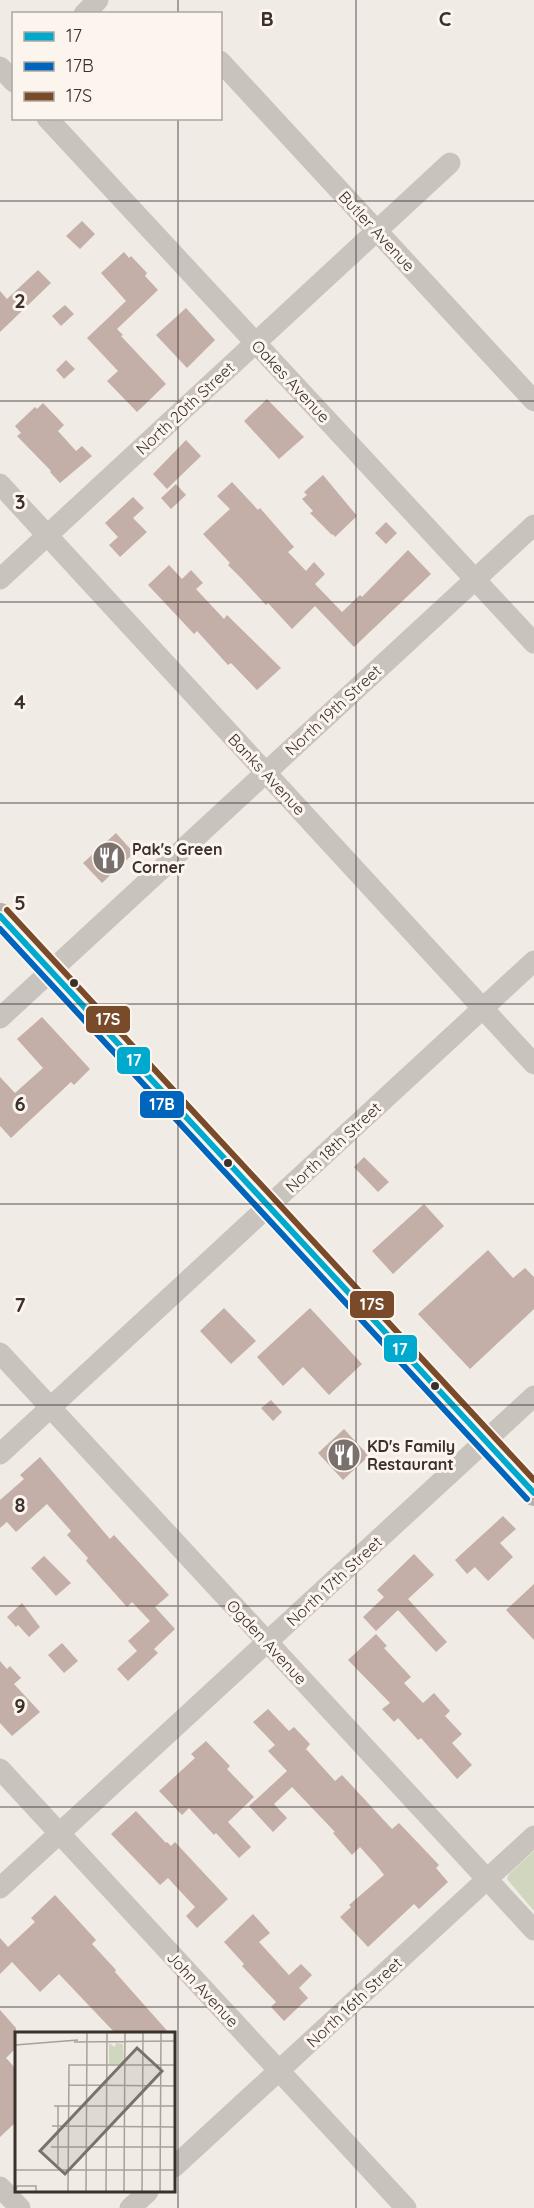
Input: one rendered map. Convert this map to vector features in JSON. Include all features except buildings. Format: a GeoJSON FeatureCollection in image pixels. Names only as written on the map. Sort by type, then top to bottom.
{"type":"FeatureCollection","features":[{"type":"Feature","properties":{"kind":"main road"},"geometry":{"type":"LineString","coordinates":[[0,916],[534,1493]]}},
{"type":"Feature","properties":{"kind":"street"},"geometry":{"type":"LineString","coordinates":[[86,12],[98,0]]}},
{"type":"Feature","properties":{"kind":"street","name":"Butler Avenue"},"geometry":{"type":"LineString","coordinates":[[222,63],[534,401]]}},
{"type":"Feature","properties":{"kind":"street","name":"Oakes Avenue"},"geometry":{"type":"LineString","coordinates":[[49,120],[534,643]]}},
{"type":"Feature","properties":{"kind":"street","name":"North 20th Street"},"geometry":{"type":"LineString","coordinates":[[0,579],[450,163]]}},
{"type":"Feature","properties":{"kind":"street","name":"Banks Avenue"},"geometry":{"type":"LineString","coordinates":[[0,484],[534,1064]]}},
{"type":"Feature","properties":{"kind":"street","name":"North 19th Street"},"geometry":{"type":"LineString","coordinates":[[0,1018],[534,525]]}},
{"type":"Feature","properties":{"kind":"street","name":"North 18th Street"},"geometry":{"type":"LineString","coordinates":[[0,1454],[534,961]]}},
{"type":"Feature","properties":{"kind":"street","name":"Ogden Avenue"},"geometry":{"type":"LineString","coordinates":[[0,1353],[534,1930]]}},
{"type":"Feature","properties":{"kind":"street","name":"North 17th Street"},"geometry":{"type":"LineString","coordinates":[[0,1888],[534,1396]]}},
{"type":"Feature","properties":{"kind":"street","name":"John Avenue"},"geometry":{"type":"LineString","coordinates":[[0,1770],[406,2208]]}},
{"type":"Feature","properties":{"kind":"street","name":"North 16th Street"},"geometry":{"type":"LineString","coordinates":[[176,2165],[534,1836]]}},
{"type":"Feature","properties":{"kind":"street"},"geometry":{"type":"LineString","coordinates":[[0,2187],[20,2208]]}},
{"type":"Feature","properties":{"kind":"street"},"geometry":{"type":"LineString","coordinates":[[130,2208],[147,2193]]}},
{"type":"Feature","properties":{"kind":"green space"},"geometry":{"type":"Polygon","coordinates":[[[534,1851],[534,1911],[507,1879],[509,1874],[534,1851]]]}},
{"type":"Feature","properties":{"kind":"transit line","name":"17S"},"geometry":{"type":"LineString","coordinates":[[7,910],[534,1480]]}},
{"type":"Feature","properties":{"kind":"transit line","name":"17"},"geometry":{"type":"LineString","coordinates":[[0,916],[534,1493]]}},
{"type":"Feature","properties":{"kind":"transit line","name":"17B"},"geometry":{"type":"LineString","coordinates":[[0,929],[527,1499]]}},
{"type":"Feature","properties":{"kind":"place","name":"Pak's Green Corner"},"geometry":{"type":"Point","coordinates":[109,858]}},
{"type":"Feature","properties":{"kind":"place","name":"KD's Family Restaurant"},"geometry":{"type":"Point","coordinates":[344,1455]}}]}
